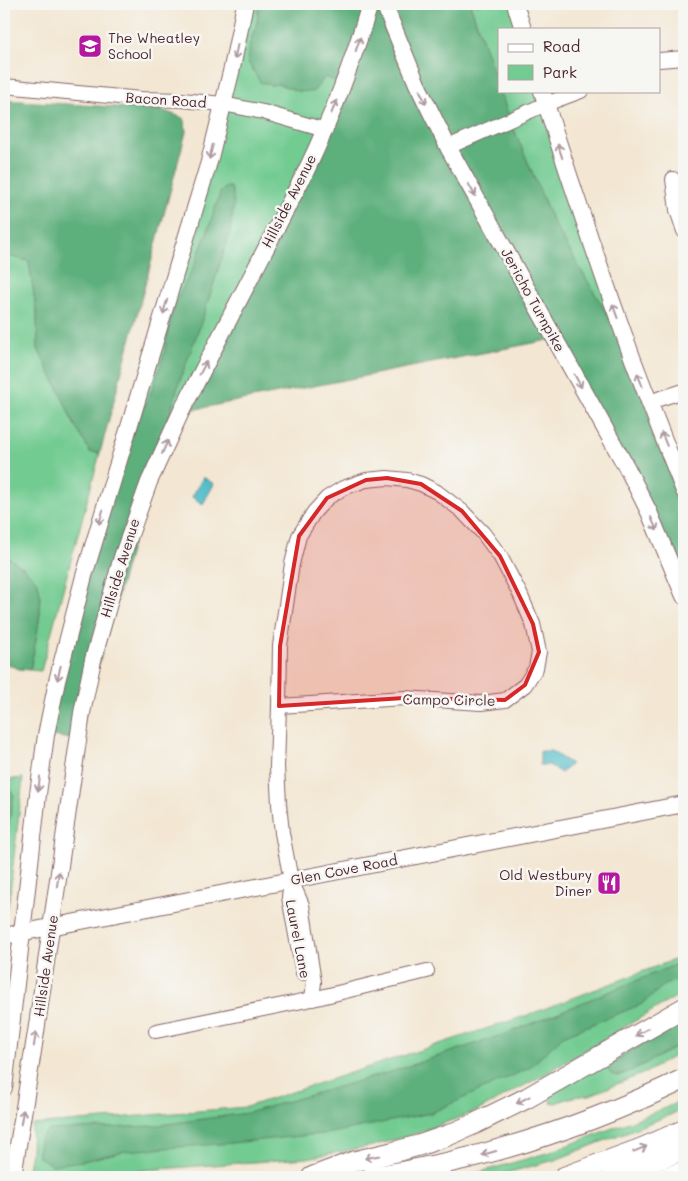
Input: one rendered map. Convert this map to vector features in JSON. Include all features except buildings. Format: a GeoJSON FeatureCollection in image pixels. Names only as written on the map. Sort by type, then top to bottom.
{"type":"FeatureCollection","features":[{"type":"Feature","properties":{"kind":"highway"},"geometry":{"type":"LineString","coordinates":[[312,1177],[352,1162],[420,1145],[474,1124],[527,1098],[684,1008]]}},
{"type":"Feature","properties":{"kind":"highway"},"geometry":{"type":"LineString","coordinates":[[371,1177],[480,1155],[526,1142],[618,1109],[684,1080]]}},
{"type":"Feature","properties":{"kind":"highway"},"geometry":{"type":"LineString","coordinates":[[564,1177],[640,1149],[684,1130]]}},
{"type":"Feature","properties":{"kind":"highway"},"geometry":{"type":"LineString","coordinates":[[613,1177],[684,1149]]}},
{"type":"Feature","properties":{"kind":"highway"},"geometry":{"type":"LineString","coordinates":[[668,1177],[684,1171]]}},
{"type":"Feature","properties":{"kind":"main road","name":"Hillside Avenue"},"geometry":{"type":"LineString","coordinates":[[4,1088],[33,829],[46,735],[57,681],[92,547],[209,162],[245,4]]}},
{"type":"Feature","properties":{"kind":"main road","name":"Hillside Avenue"},"geometry":{"type":"LineString","coordinates":[[13,1177],[84,705],[100,634],[122,557],[150,482],[191,390],[306,171],[325,130],[344,84],[370,4]]}},
{"type":"Feature","properties":{"kind":"main road","name":"Jericho Turnpike"},"geometry":{"type":"LineString","coordinates":[[384,4],[416,84],[448,147],[628,470],[649,512],[684,596]]}},
{"type":"Feature","properties":{"kind":"main road"},"geometry":{"type":"LineString","coordinates":[[515,4],[523,28]]}},
{"type":"Feature","properties":{"kind":"main road"},"geometry":{"type":"LineString","coordinates":[[544,98],[610,296],[684,492]]}},
{"type":"Feature","properties":{"kind":"main road","name":"Glen Cove Road"},"geometry":{"type":"LineString","coordinates":[[4,936],[684,804]]}},
{"type":"Feature","properties":{"kind":"street"},"geometry":{"type":"LineString","coordinates":[[660,60],[684,58]]}},
{"type":"Feature","properties":{"kind":"street","name":"Bacon Road"},"geometry":{"type":"LineString","coordinates":[[4,86],[141,99],[223,104],[270,114],[325,130]]}},
{"type":"Feature","properties":{"kind":"street"},"geometry":{"type":"LineString","coordinates":[[448,147],[544,98],[576,92]]}},
{"type":"Feature","properties":{"kind":"street"},"geometry":{"type":"LineString","coordinates":[[673,179],[677,210],[684,231]]}},
{"type":"Feature","properties":{"kind":"street"},"geometry":{"type":"LineString","coordinates":[[649,402],[684,391]]}},
{"type":"Feature","properties":{"kind":"street","name":"Campo Circle"},"geometry":{"type":"LineString","coordinates":[[279,706],[404,698],[481,703],[505,700],[525,685],[536,668],[539,652],[533,624],[500,556],[483,533],[462,511],[436,492],[421,484],[407,480],[387,478],[366,480],[344,488],[328,498],[314,512],[299,536],[292,564],[280,646],[277,767],[279,804],[291,880]]}},
{"type":"Feature","properties":{"kind":"street","name":"Laurel Lane"},"geometry":{"type":"LineString","coordinates":[[291,880],[289,897],[305,981],[312,999]]}},
{"type":"Feature","properties":{"kind":"street"},"geometry":{"type":"LineString","coordinates":[[156,1031],[312,999],[427,971]]}},
{"type":"Feature","properties":{"kind":"highlighted area"},"geometry":{"type":"Polygon","coordinates":[[[387,478],[421,484],[462,511],[500,556],[533,624],[539,652],[525,685],[505,700],[404,698],[279,706],[280,646],[299,536],[327,498],[366,480],[387,478]]]}},
{"type":"Feature","properties":{"kind":"green space"},"geometry":{"type":"Polygon","coordinates":[[[245,4],[259,4],[257,23],[250,43],[270,85],[279,84],[286,87],[325,77],[344,84],[149,482],[179,383],[204,314],[230,232],[216,205],[192,271],[180,293],[170,319],[164,355],[153,388],[116,470],[245,4]]]}},
{"type":"Feature","properties":{"kind":"green space"},"geometry":{"type":"Polygon","coordinates":[[[259,4],[470,4],[498,85],[498,92],[500,92],[510,120],[553,222],[632,357],[684,491],[684,596],[554,339],[181,412],[343,84],[325,77],[313,92],[297,91],[279,84],[270,85],[260,82],[248,62],[250,43],[257,23],[259,4]]]}},
{"type":"Feature","properties":{"kind":"green space"},"geometry":{"type":"Polygon","coordinates":[[[470,4],[515,4],[523,28],[498,28],[498,86],[470,4]]]}},
{"type":"Feature","properties":{"kind":"green space"},"geometry":{"type":"Polygon","coordinates":[[[500,92],[542,92],[632,357],[553,222],[510,120],[500,92]]]}},
{"type":"Feature","properties":{"kind":"green space"},"geometry":{"type":"Polygon","coordinates":[[[4,100],[161,110],[185,120],[186,132],[100,453],[90,452],[73,422],[38,349],[37,315],[29,261],[4,255],[4,100]]]}},
{"type":"Feature","properties":{"kind":"green space"},"geometry":{"type":"Polygon","coordinates":[[[226,187],[230,187],[232,190],[234,203],[230,232],[204,314],[179,383],[149,482],[78,740],[46,735],[116,470],[153,388],[164,355],[170,319],[180,293],[192,271],[220,193],[226,187]]]}},
{"type":"Feature","properties":{"kind":"green space"},"geometry":{"type":"Polygon","coordinates":[[[4,255],[29,261],[37,315],[38,349],[73,422],[90,452],[100,453],[41,671],[30,670],[40,615],[38,584],[24,568],[4,557],[4,255]]]}},
{"type":"Feature","properties":{"kind":"green space"},"geometry":{"type":"Polygon","coordinates":[[[4,557],[12,560],[27,571],[37,582],[39,590],[40,612],[30,670],[19,669],[4,663],[4,557]]]}},
{"type":"Feature","properties":{"kind":"green space"},"geometry":{"type":"Polygon","coordinates":[[[23,778],[7,909],[4,908],[4,780],[23,778]]]}},
{"type":"Feature","properties":{"kind":"green space"},"geometry":{"type":"Polygon","coordinates":[[[4,786],[7,786],[14,795],[4,851],[4,786]]]}},
{"type":"Feature","properties":{"kind":"green space"},"geometry":{"type":"Polygon","coordinates":[[[684,956],[684,992],[540,1077],[477,1111],[412,1135],[372,1146],[307,1158],[146,1170],[92,1177],[27,1177],[32,1125],[246,1107],[528,1015],[684,956]]]}},
{"type":"Feature","properties":{"kind":"green space"},"geometry":{"type":"Polygon","coordinates":[[[684,961],[684,977],[664,985],[642,1004],[563,1036],[529,1068],[431,1113],[331,1133],[125,1151],[83,1161],[52,1165],[37,1156],[41,1137],[49,1130],[151,1126],[247,1113],[387,1073],[508,1033],[684,961]]]}},
{"type":"Feature","properties":{"kind":"green space"},"geometry":{"type":"Polygon","coordinates":[[[684,1015],[684,1050],[647,1072],[590,1095],[573,1097],[552,1104],[547,1091],[684,1015]]]}},
{"type":"Feature","properties":{"kind":"green space"},"geometry":{"type":"Polygon","coordinates":[[[684,1022],[684,1043],[618,1076],[611,1074],[608,1070],[621,1057],[684,1022]]]}},
{"type":"Feature","properties":{"kind":"green space"},"geometry":{"type":"Polygon","coordinates":[[[684,1099],[684,1108],[670,1115],[555,1160],[491,1177],[463,1177],[550,1152],[684,1099]]]}},
{"type":"Feature","properties":{"kind":"water"},"geometry":{"type":"Polygon","coordinates":[[[203,477],[214,484],[203,504],[192,497],[203,477]]]}},
{"type":"Feature","properties":{"kind":"water"},"geometry":{"type":"Polygon","coordinates":[[[540,751],[551,751],[571,764],[561,773],[549,765],[540,765],[540,751]]]}},
{"type":"Feature","properties":{"kind":"place","name":"The Wheatley School"},"geometry":{"type":"Point","coordinates":[90,46]}},
{"type":"Feature","properties":{"kind":"place","name":"Old Westbury Diner"},"geometry":{"type":"Point","coordinates":[609,883]}}]}
